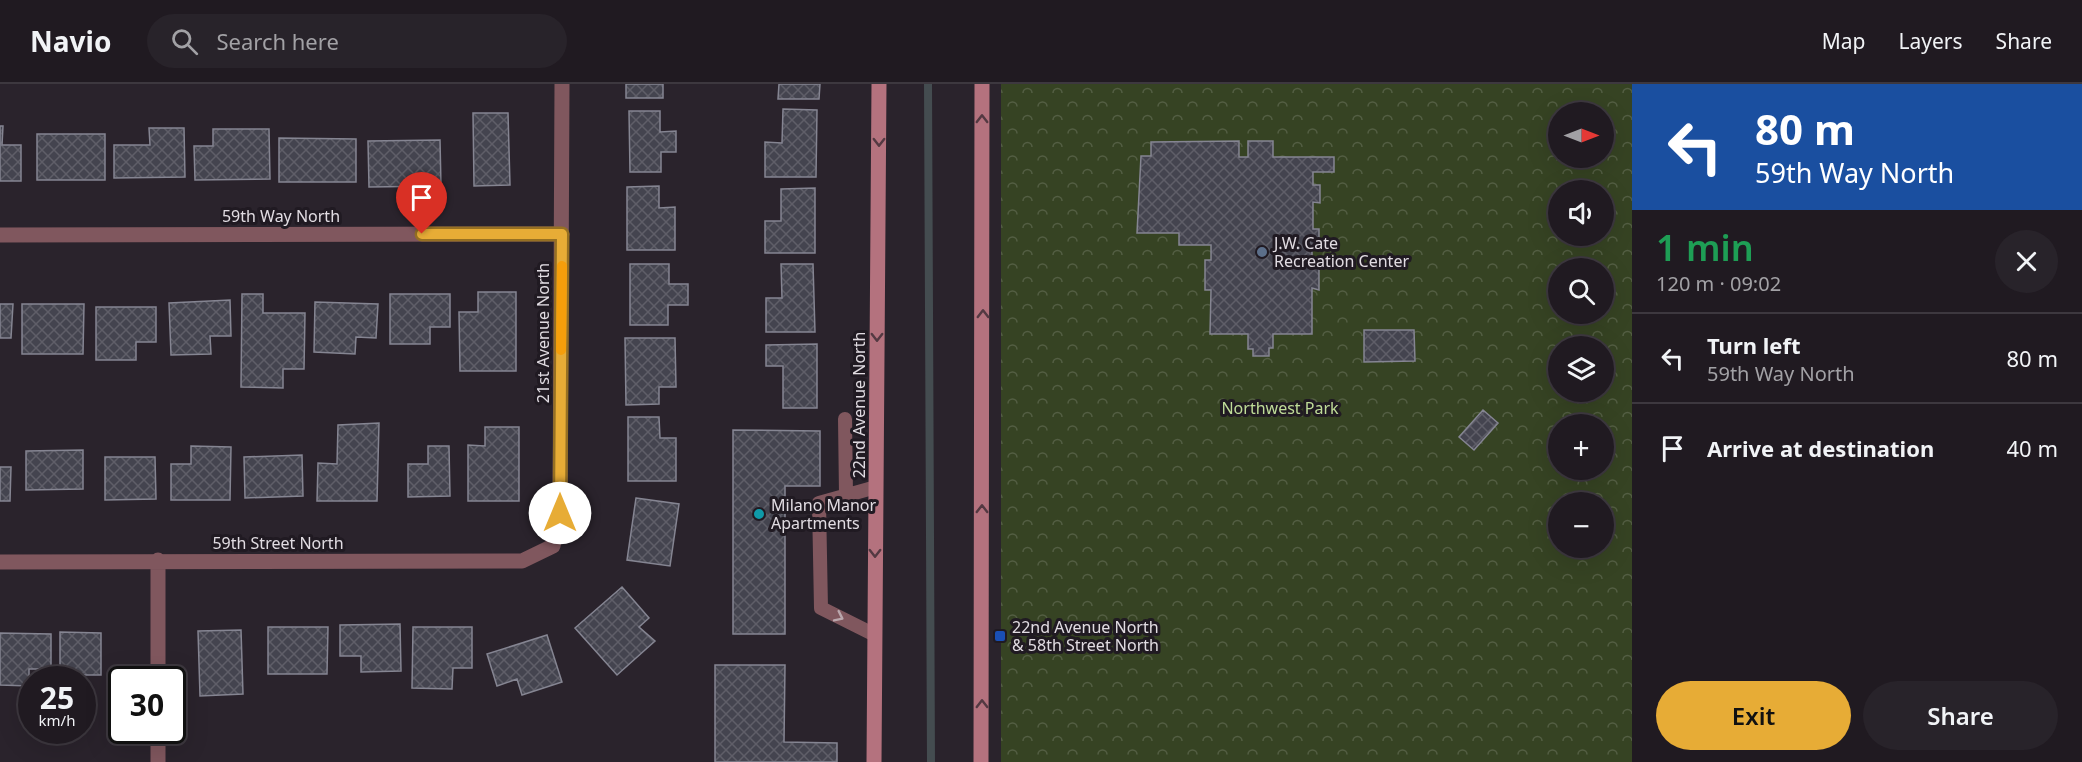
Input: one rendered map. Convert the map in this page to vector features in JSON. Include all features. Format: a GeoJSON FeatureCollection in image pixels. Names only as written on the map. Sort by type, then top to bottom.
{"type":"FeatureCollection","features":[{"type":"Feature","properties":{"kind":"main road","name":"22nd Avenue North"},"geometry":{"type":"LineString","coordinates":[[874,762],[879,84]]}},
{"type":"Feature","properties":{"kind":"main road"},"geometry":{"type":"LineString","coordinates":[[981,762],[982,84]]}},
{"type":"Feature","properties":{"kind":"street","name":"21st Avenue North"},"geometry":{"type":"LineString","coordinates":[[552,546],[560,513],[562,84]]}},
{"type":"Feature","properties":{"kind":"street","name":"59th Way North"},"geometry":{"type":"LineString","coordinates":[[0,235],[562,234]]}},
{"type":"Feature","properties":{"kind":"street","name":"59th Street North"},"geometry":{"type":"LineString","coordinates":[[0,562],[522,561],[552,546]]}},
{"type":"Feature","properties":{"kind":"street"},"geometry":{"type":"LineString","coordinates":[[158,560],[158,666]]}},
{"type":"Feature","properties":{"kind":"street"},"geometry":{"type":"LineString","coordinates":[[158,744],[158,762]]}},
{"type":"Feature","properties":{"kind":"lane"},"geometry":{"type":"LineString","coordinates":[[845,420],[846,495]]}},
{"type":"Feature","properties":{"kind":"lane"},"geometry":{"type":"LineString","coordinates":[[875,635],[821,608],[819,503],[876,487]]}},
{"type":"Feature","properties":{"kind":"green space","name":"Northwest Park"},"geometry":{"type":"Polygon","coordinates":[[[1001,84],[1632,84],[1632,762],[1001,762],[1001,84]]]}},
{"type":"Feature","properties":{"kind":"building"},"geometry":{"type":"Polygon","coordinates":[[[626,84],[663,84],[663,98],[626,98],[626,84]]]}},
{"type":"Feature","properties":{"kind":"building"},"geometry":{"type":"Polygon","coordinates":[[[779,84],[820,84],[819,99],[778,99],[779,84]]]}},
{"type":"Feature","properties":{"kind":"building"},"geometry":{"type":"Polygon","coordinates":[[[783,109],[817,110],[816,177],[765,177],[765,142],[782,143],[783,109]]]}},
{"type":"Feature","properties":{"kind":"building"},"geometry":{"type":"Polygon","coordinates":[[[629,111],[660,111],[660,132],[676,131],[676,152],[661,152],[661,172],[630,172],[629,111]]]}},
{"type":"Feature","properties":{"kind":"building"},"geometry":{"type":"Polygon","coordinates":[[[473,113],[508,113],[510,185],[474,186],[473,113]]]}},
{"type":"Feature","properties":{"kind":"building"},"geometry":{"type":"Polygon","coordinates":[[[0,126],[3,126],[2,145],[21,145],[21,181],[0,181],[0,126]]]}},
{"type":"Feature","properties":{"kind":"building"},"geometry":{"type":"Polygon","coordinates":[[[149,128],[184,128],[185,177],[114,178],[114,145],[150,145],[149,128]]]}},
{"type":"Feature","properties":{"kind":"building"},"geometry":{"type":"Polygon","coordinates":[[[213,129],[269,129],[270,179],[195,180],[194,146],[213,146],[213,129]]]}},
{"type":"Feature","properties":{"kind":"building"},"geometry":{"type":"Polygon","coordinates":[[[37,134],[105,134],[105,180],[37,180],[37,134]]]}},
{"type":"Feature","properties":{"kind":"building"},"geometry":{"type":"Polygon","coordinates":[[[279,138],[356,139],[356,182],[279,182],[279,138]]]}},
{"type":"Feature","properties":{"kind":"building"},"geometry":{"type":"Polygon","coordinates":[[[440,140],[441,186],[369,187],[368,141],[440,140]]]}},
{"type":"Feature","properties":{"kind":"building","name":"J.W. Cate Recreation Center"},"geometry":{"type":"Polygon","coordinates":[[[1239,141],[1239,157],[1248,157],[1248,141],[1273,141],[1273,157],[1334,157],[1334,172],[1313,172],[1313,185],[1320,185],[1320,203],[1313,202],[1313,229],[1319,229],[1319,245],[1312,245],[1312,259],[1319,259],[1319,290],[1312,288],[1312,334],[1273,334],[1273,348],[1269,348],[1269,356],[1253,356],[1253,349],[1248,349],[1248,334],[1210,334],[1211,290],[1205,290],[1205,260],[1211,260],[1211,245],[1179,245],[1179,233],[1137,233],[1141,156],[1151,156],[1151,142],[1239,141]]]}},
{"type":"Feature","properties":{"kind":"building"},"geometry":{"type":"Polygon","coordinates":[[[659,186],[659,208],[675,207],[675,250],[627,250],[627,187],[659,186]]]}},
{"type":"Feature","properties":{"kind":"building"},"geometry":{"type":"Polygon","coordinates":[[[815,188],[815,253],[765,253],[765,221],[781,221],[781,189],[815,188]]]}},
{"type":"Feature","properties":{"kind":"building"},"geometry":{"type":"Polygon","coordinates":[[[630,264],[669,264],[669,284],[688,284],[688,305],[668,305],[668,325],[630,325],[630,264]]]}},
{"type":"Feature","properties":{"kind":"building"},"geometry":{"type":"Polygon","coordinates":[[[781,264],[813,264],[815,332],[766,332],[766,298],[782,298],[781,264]]]}},
{"type":"Feature","properties":{"kind":"building"},"geometry":{"type":"Polygon","coordinates":[[[478,292],[516,292],[516,371],[460,371],[459,312],[478,312],[478,292]]]}},
{"type":"Feature","properties":{"kind":"building"},"geometry":{"type":"Polygon","coordinates":[[[242,294],[263,294],[263,313],[305,313],[304,369],[283,369],[283,388],[241,387],[242,294]]]}},
{"type":"Feature","properties":{"kind":"building"},"geometry":{"type":"Polygon","coordinates":[[[390,294],[450,294],[450,327],[430,327],[430,344],[390,344],[390,294]]]}},
{"type":"Feature","properties":{"kind":"building"},"geometry":{"type":"Polygon","coordinates":[[[230,300],[231,336],[210,336],[211,354],[171,355],[169,303],[230,300]]]}},
{"type":"Feature","properties":{"kind":"building"},"geometry":{"type":"Polygon","coordinates":[[[315,302],[378,304],[376,338],[356,337],[355,354],[314,352],[315,302]]]}},
{"type":"Feature","properties":{"kind":"building"},"geometry":{"type":"Polygon","coordinates":[[[0,304],[13,304],[11,338],[0,338],[0,304]]]}},
{"type":"Feature","properties":{"kind":"building"},"geometry":{"type":"Polygon","coordinates":[[[22,304],[84,304],[83,354],[22,354],[22,304]]]}},
{"type":"Feature","properties":{"kind":"building"},"geometry":{"type":"Polygon","coordinates":[[[96,307],[156,307],[156,342],[136,342],[136,360],[96,360],[96,307]]]}},
{"type":"Feature","properties":{"kind":"building"},"geometry":{"type":"Polygon","coordinates":[[[1364,330],[1414,330],[1415,361],[1364,362],[1364,330]]]}},
{"type":"Feature","properties":{"kind":"building"},"geometry":{"type":"Polygon","coordinates":[[[625,338],[675,338],[676,387],[659,387],[659,404],[626,405],[625,338]]]}},
{"type":"Feature","properties":{"kind":"building"},"geometry":{"type":"Polygon","coordinates":[[[817,344],[817,408],[783,408],[783,366],[766,366],[766,345],[817,344]]]}},
{"type":"Feature","properties":{"kind":"building"},"geometry":{"type":"Polygon","coordinates":[[[1483,410],[1498,423],[1474,450],[1459,437],[1483,410]]]}},
{"type":"Feature","properties":{"kind":"building"},"geometry":{"type":"Polygon","coordinates":[[[628,417],[659,417],[660,438],[676,438],[676,481],[628,481],[628,417]]]}},
{"type":"Feature","properties":{"kind":"building"},"geometry":{"type":"Polygon","coordinates":[[[379,423],[377,501],[317,501],[318,463],[337,464],[338,425],[379,423]]]}},
{"type":"Feature","properties":{"kind":"building"},"geometry":{"type":"Polygon","coordinates":[[[485,427],[519,427],[519,501],[468,501],[468,445],[485,446],[485,427]]]}},
{"type":"Feature","properties":{"kind":"building","name":"Milano Manor Apartments"},"geometry":{"type":"Polygon","coordinates":[[[733,430],[820,431],[820,486],[785,486],[785,634],[733,634],[733,430]]]}},
{"type":"Feature","properties":{"kind":"building"},"geometry":{"type":"Polygon","coordinates":[[[191,446],[231,447],[230,500],[171,500],[171,464],[191,464],[191,446]]]}},
{"type":"Feature","properties":{"kind":"building"},"geometry":{"type":"Polygon","coordinates":[[[428,446],[449,446],[450,496],[408,497],[408,464],[428,464],[428,446]]]}},
{"type":"Feature","properties":{"kind":"building"},"geometry":{"type":"Polygon","coordinates":[[[83,450],[83,489],[26,490],[26,451],[83,450]]]}},
{"type":"Feature","properties":{"kind":"building"},"geometry":{"type":"Polygon","coordinates":[[[302,455],[303,496],[245,498],[244,457],[302,455]]]}},
{"type":"Feature","properties":{"kind":"building"},"geometry":{"type":"Polygon","coordinates":[[[105,457],[155,457],[156,499],[105,500],[105,457]]]}},
{"type":"Feature","properties":{"kind":"building"},"geometry":{"type":"Polygon","coordinates":[[[0,467],[11,467],[10,501],[0,501],[0,467]]]}},
{"type":"Feature","properties":{"kind":"building"},"geometry":{"type":"Polygon","coordinates":[[[636,498],[679,504],[670,566],[627,560],[636,498]]]}},
{"type":"Feature","properties":{"kind":"building"},"geometry":{"type":"Polygon","coordinates":[[[622,587],[649,618],[639,627],[655,641],[617,675],[575,628],[622,587]]]}},
{"type":"Feature","properties":{"kind":"building"},"geometry":{"type":"Polygon","coordinates":[[[400,624],[401,671],[361,672],[361,656],[340,656],[340,625],[400,624]]]}},
{"type":"Feature","properties":{"kind":"building"},"geometry":{"type":"Polygon","coordinates":[[[268,627],[328,627],[327,674],[268,674],[268,627]]]}},
{"type":"Feature","properties":{"kind":"building"},"geometry":{"type":"Polygon","coordinates":[[[413,627],[472,627],[472,668],[453,668],[452,689],[412,688],[413,627]]]}},
{"type":"Feature","properties":{"kind":"building"},"geometry":{"type":"Polygon","coordinates":[[[241,630],[243,694],[200,696],[198,631],[241,630]]]}},
{"type":"Feature","properties":{"kind":"building"},"geometry":{"type":"Polygon","coordinates":[[[60,632],[101,633],[101,675],[96,675],[96,666],[60,666],[60,632]]]}},
{"type":"Feature","properties":{"kind":"building"},"geometry":{"type":"Polygon","coordinates":[[[0,633],[51,634],[51,666],[18,666],[18,686],[0,685],[0,633]]]}},
{"type":"Feature","properties":{"kind":"building"},"geometry":{"type":"Polygon","coordinates":[[[547,635],[562,682],[522,695],[517,679],[497,686],[487,654],[547,635]]]}},
{"type":"Feature","properties":{"kind":"building"},"geometry":{"type":"Polygon","coordinates":[[[715,665],[785,665],[784,742],[837,743],[837,762],[715,762],[715,665]]]}},
{"type":"Feature","properties":{"kind":"waterway"},"geometry":{"type":"LineString","coordinates":[[928,84],[931,762]]}},
{"type":"Feature","properties":{"kind":"slow traffic"},"geometry":{"type":"LineString","coordinates":[[561,350],[562,266]]}},
{"type":"Feature","properties":{"kind":"place","name":"J.W. Cate Recreation Center"},"geometry":{"type":"Point","coordinates":[1262,252]}},
{"type":"Feature","properties":{"kind":"place","name":"Milano Manor Apartments"},"geometry":{"type":"Point","coordinates":[759,514]}},
{"type":"Feature","properties":{"kind":"place","name":"22nd Avenue North & 58th Street North"},"geometry":{"type":"Point","coordinates":[1000,636]}},
{"type":"Feature","properties":{"kind":"route"},"geometry":{"type":"LineString","coordinates":[[422,234],[562,234],[560,513]]}}]}
